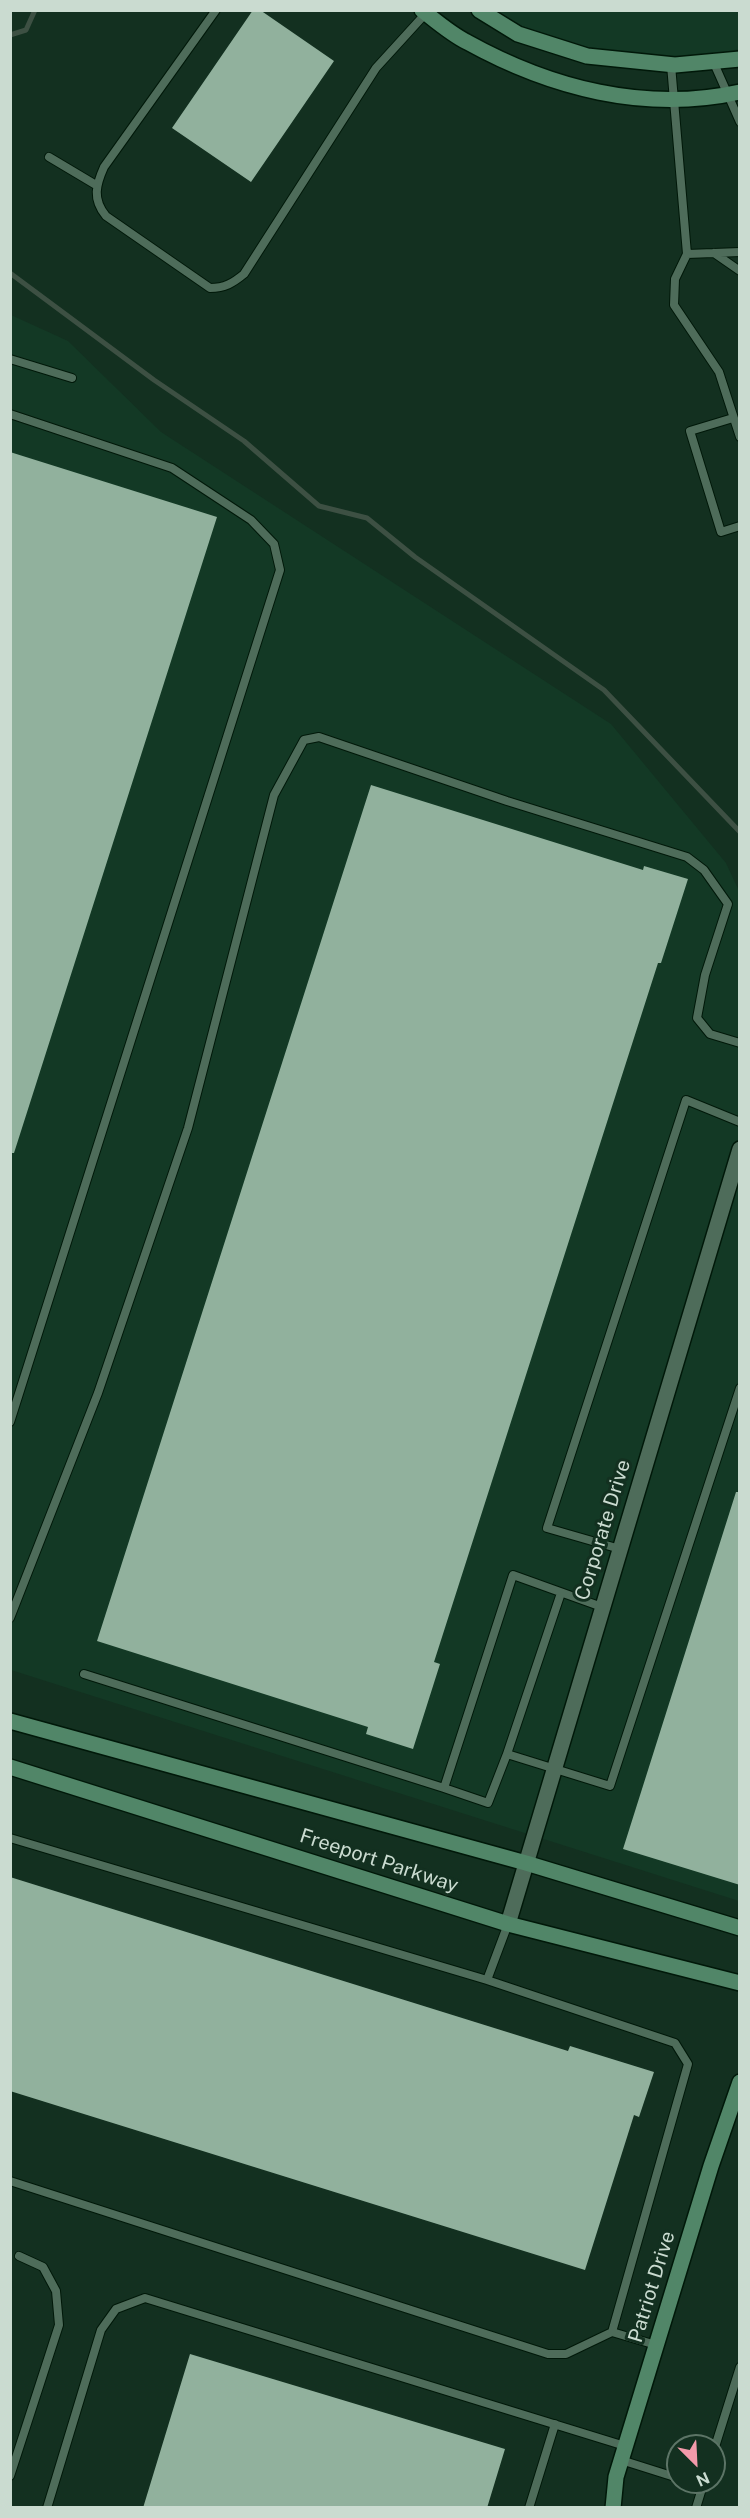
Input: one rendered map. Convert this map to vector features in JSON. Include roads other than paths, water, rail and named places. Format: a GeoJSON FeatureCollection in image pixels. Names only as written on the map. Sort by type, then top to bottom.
{"type":"FeatureCollection","features":[{"type":"Feature","properties":{"kind":"main road"},"geometry":{"type":"LineString","coordinates":[[479,10],[518,34],[587,56],[671,65],[740,59]]}},
{"type":"Feature","properties":{"kind":"main road"},"geometry":{"type":"LineString","coordinates":[[425,11],[465,42],[536,75],[605,96],[673,100],[734,94]]}},
{"type":"Feature","properties":{"kind":"main road","name":"Freeport Parkway"},"geometry":{"type":"LineString","coordinates":[[10,1721],[526,1863],[740,1928]]}},
{"type":"Feature","properties":{"kind":"main road","name":"Freeport Parkway"},"geometry":{"type":"LineString","coordinates":[[10,1767],[507,1924],[740,1983]]}},
{"type":"Feature","properties":{"kind":"main road","name":"Patriot Drive"},"geometry":{"type":"LineString","coordinates":[[613,2508],[616,2477],[623,2453],[740,2082]]}},
{"type":"Feature","properties":{"kind":"street","name":"Corporate Drive"},"geometry":{"type":"LineString","coordinates":[[507,1924],[740,1149]]}},
{"type":"Feature","properties":{"kind":"lane"},"geometry":{"type":"LineString","coordinates":[[216,10],[104,166],[96,185],[96,200],[106,216],[210,288],[222,288],[244,274],[376,68],[425,11]]}},
{"type":"Feature","properties":{"kind":"lane"},"geometry":{"type":"LineString","coordinates":[[713,61],[734,94],[740,122]]}},
{"type":"Feature","properties":{"kind":"lane"},"geometry":{"type":"LineString","coordinates":[[671,65],[687,254],[675,279],[674,305],[719,372],[740,437]]}},
{"type":"Feature","properties":{"kind":"lane"},"geometry":{"type":"LineString","coordinates":[[49,157],[96,185]]}},
{"type":"Feature","properties":{"kind":"lane"},"geometry":{"type":"LineString","coordinates":[[687,254],[740,252]]}},
{"type":"Feature","properties":{"kind":"lane"},"geometry":{"type":"LineString","coordinates":[[714,253],[740,271]]}},
{"type":"Feature","properties":{"kind":"lane"},"geometry":{"type":"LineString","coordinates":[[10,359],[72,378]]}},
{"type":"Feature","properties":{"kind":"lane"},"geometry":{"type":"LineString","coordinates":[[10,414],[172,468],[251,520],[274,544],[280,570],[10,1422]]}},
{"type":"Feature","properties":{"kind":"lane"},"geometry":{"type":"LineString","coordinates":[[734,418],[690,431],[721,531],[740,526]]}},
{"type":"Feature","properties":{"kind":"lane"},"geometry":{"type":"LineString","coordinates":[[10,1618],[98,1393],[188,1128],[274,795],[304,740],[320,737],[507,801],[687,857],[704,870],[728,904],[705,975],[698,1018],[710,1034],[740,1043]]}},
{"type":"Feature","properties":{"kind":"lane"},"geometry":{"type":"LineString","coordinates":[[620,1549],[548,1528],[686,1100],[740,1122]]}},
{"type":"Feature","properties":{"kind":"lane"},"geometry":{"type":"LineString","coordinates":[[507,1754],[555,1767],[610,1786],[740,1388]]}},
{"type":"Feature","properties":{"kind":"lane"},"geometry":{"type":"LineString","coordinates":[[444,1788],[513,1575],[602,1607]]}},
{"type":"Feature","properties":{"kind":"lane"},"geometry":{"type":"LineString","coordinates":[[84,1674],[488,1803],[507,1754],[561,1593]]}},
{"type":"Feature","properties":{"kind":"lane"},"geometry":{"type":"LineString","coordinates":[[10,1838],[488,1980],[675,2043],[688,2064],[612,2331],[593,2343],[566,2354],[548,2354],[10,2181]]}},
{"type":"Feature","properties":{"kind":"lane"},"geometry":{"type":"LineString","coordinates":[[488,1980],[507,1924]]}},
{"type":"Feature","properties":{"kind":"lane"},"geometry":{"type":"LineString","coordinates":[[10,2476],[58,2325],[56,2291],[43,2267],[19,2256]]}},
{"type":"Feature","properties":{"kind":"lane"},"geometry":{"type":"LineString","coordinates":[[47,2508],[101,2330],[116,2309],[145,2298],[555,2424],[666,2473]]}},
{"type":"Feature","properties":{"kind":"lane"},"geometry":{"type":"LineString","coordinates":[[612,2331],[656,2345]]}},
{"type":"Feature","properties":{"kind":"lane"},"geometry":{"type":"LineString","coordinates":[[719,2434],[740,2367]]}},
{"type":"Feature","properties":{"kind":"lane"},"geometry":{"type":"LineString","coordinates":[[530,2508],[555,2424]]}},
{"type":"Feature","properties":{"kind":"waterway"},"geometry":{"type":"LineString","coordinates":[[10,35],[26,30],[35,10]]}},
{"type":"Feature","properties":{"kind":"waterway"},"geometry":{"type":"LineString","coordinates":[[10,273],[154,380],[244,441],[319,506],[367,518],[415,557],[604,690],[740,832]]}}]}
